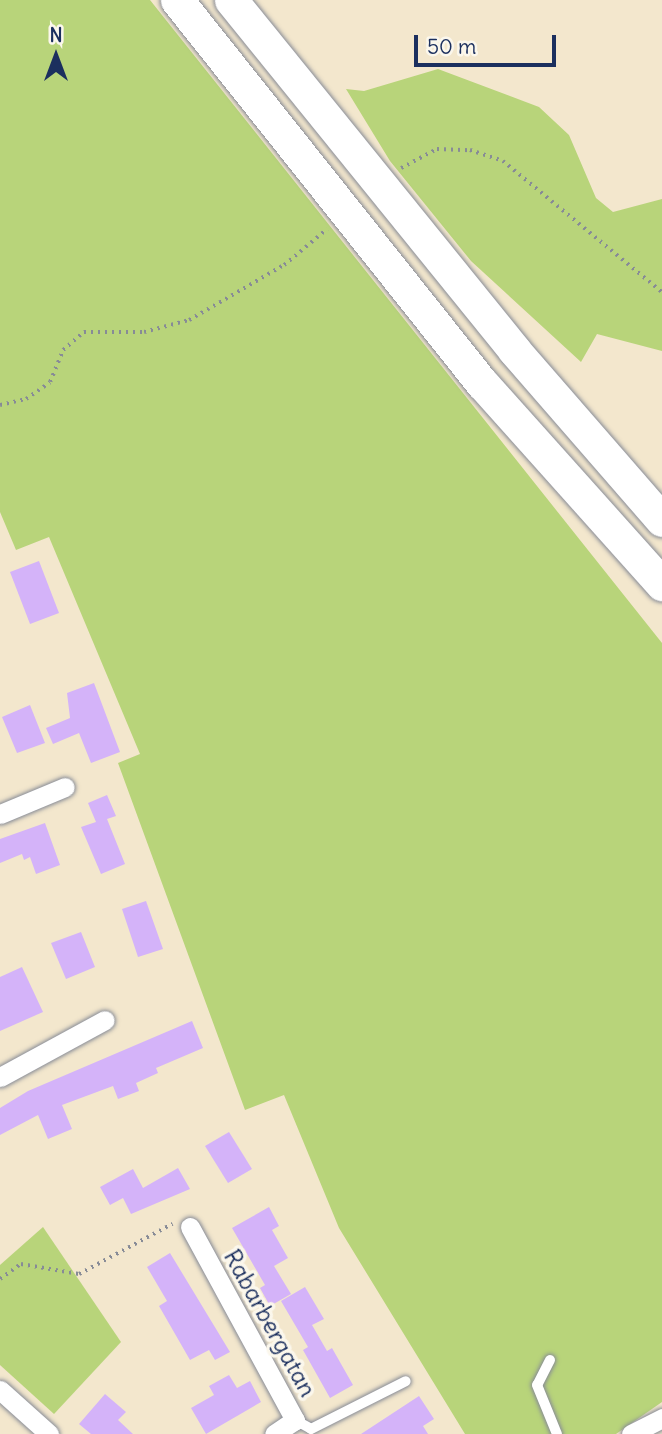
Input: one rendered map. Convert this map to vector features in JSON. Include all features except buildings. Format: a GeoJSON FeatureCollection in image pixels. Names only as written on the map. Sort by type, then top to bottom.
{"type":"FeatureCollection","features":[{"type":"Feature","properties":{"kind":"highway"},"geometry":{"type":"LineString","coordinates":[[177,0],[482,383],[662,584]]}},
{"type":"Feature","properties":{"kind":"highway"},"geometry":{"type":"LineString","coordinates":[[231,0],[496,328],[662,520]]}},
{"type":"Feature","properties":{"kind":"street"},"geometry":{"type":"LineString","coordinates":[[0,814],[65,787]]}},
{"type":"Feature","properties":{"kind":"street"},"geometry":{"type":"LineString","coordinates":[[0,1077],[105,1020]]}},
{"type":"Feature","properties":{"kind":"street","name":"Rabarbergatan"},"geometry":{"type":"LineString","coordinates":[[190,1227],[295,1420],[274,1434]]}},
{"type":"Feature","properties":{"kind":"street"},"geometry":{"type":"LineString","coordinates":[[0,1390],[49,1434]]}},
{"type":"Feature","properties":{"kind":"street"},"geometry":{"type":"LineString","coordinates":[[631,1434],[662,1418]]}},
{"type":"Feature","properties":{"kind":"lane"},"geometry":{"type":"LineString","coordinates":[[551,1360],[537,1385],[557,1434]]}},
{"type":"Feature","properties":{"kind":"lane"},"geometry":{"type":"LineString","coordinates":[[295,1420],[311,1429],[406,1381]]}},
{"type":"Feature","properties":{"kind":"path"},"geometry":{"type":"LineString","coordinates":[[396,170],[437,149],[470,150],[503,161],[662,292]]}},
{"type":"Feature","properties":{"kind":"path"},"geometry":{"type":"LineString","coordinates":[[0,405],[26,399],[50,382],[63,350],[84,332],[144,332],[188,320],[284,265],[330,226]]}},
{"type":"Feature","properties":{"kind":"path"},"geometry":{"type":"LineString","coordinates":[[0,1279],[21,1264],[79,1274],[176,1222],[190,1227]]}},
{"type":"Feature","properties":{"kind":"green space"},"geometry":{"type":"Polygon","coordinates":[[[0,0],[150,0],[662,643],[662,1402],[616,1434],[465,1434],[339,1228],[284,1095],[245,1110],[118,763],[140,754],[49,537],[16,550],[0,512],[0,0]]]}},
{"type":"Feature","properties":{"kind":"green space"},"geometry":{"type":"Polygon","coordinates":[[[438,69],[539,107],[569,135],[596,198],[613,212],[662,199],[662,351],[597,334],[581,362],[471,261],[390,161],[346,89],[364,91],[438,69]]]}},
{"type":"Feature","properties":{"kind":"green space"},"geometry":{"type":"Polygon","coordinates":[[[43,1227],[121,1342],[54,1414],[0,1365],[0,1265],[43,1227]]]}}]}
